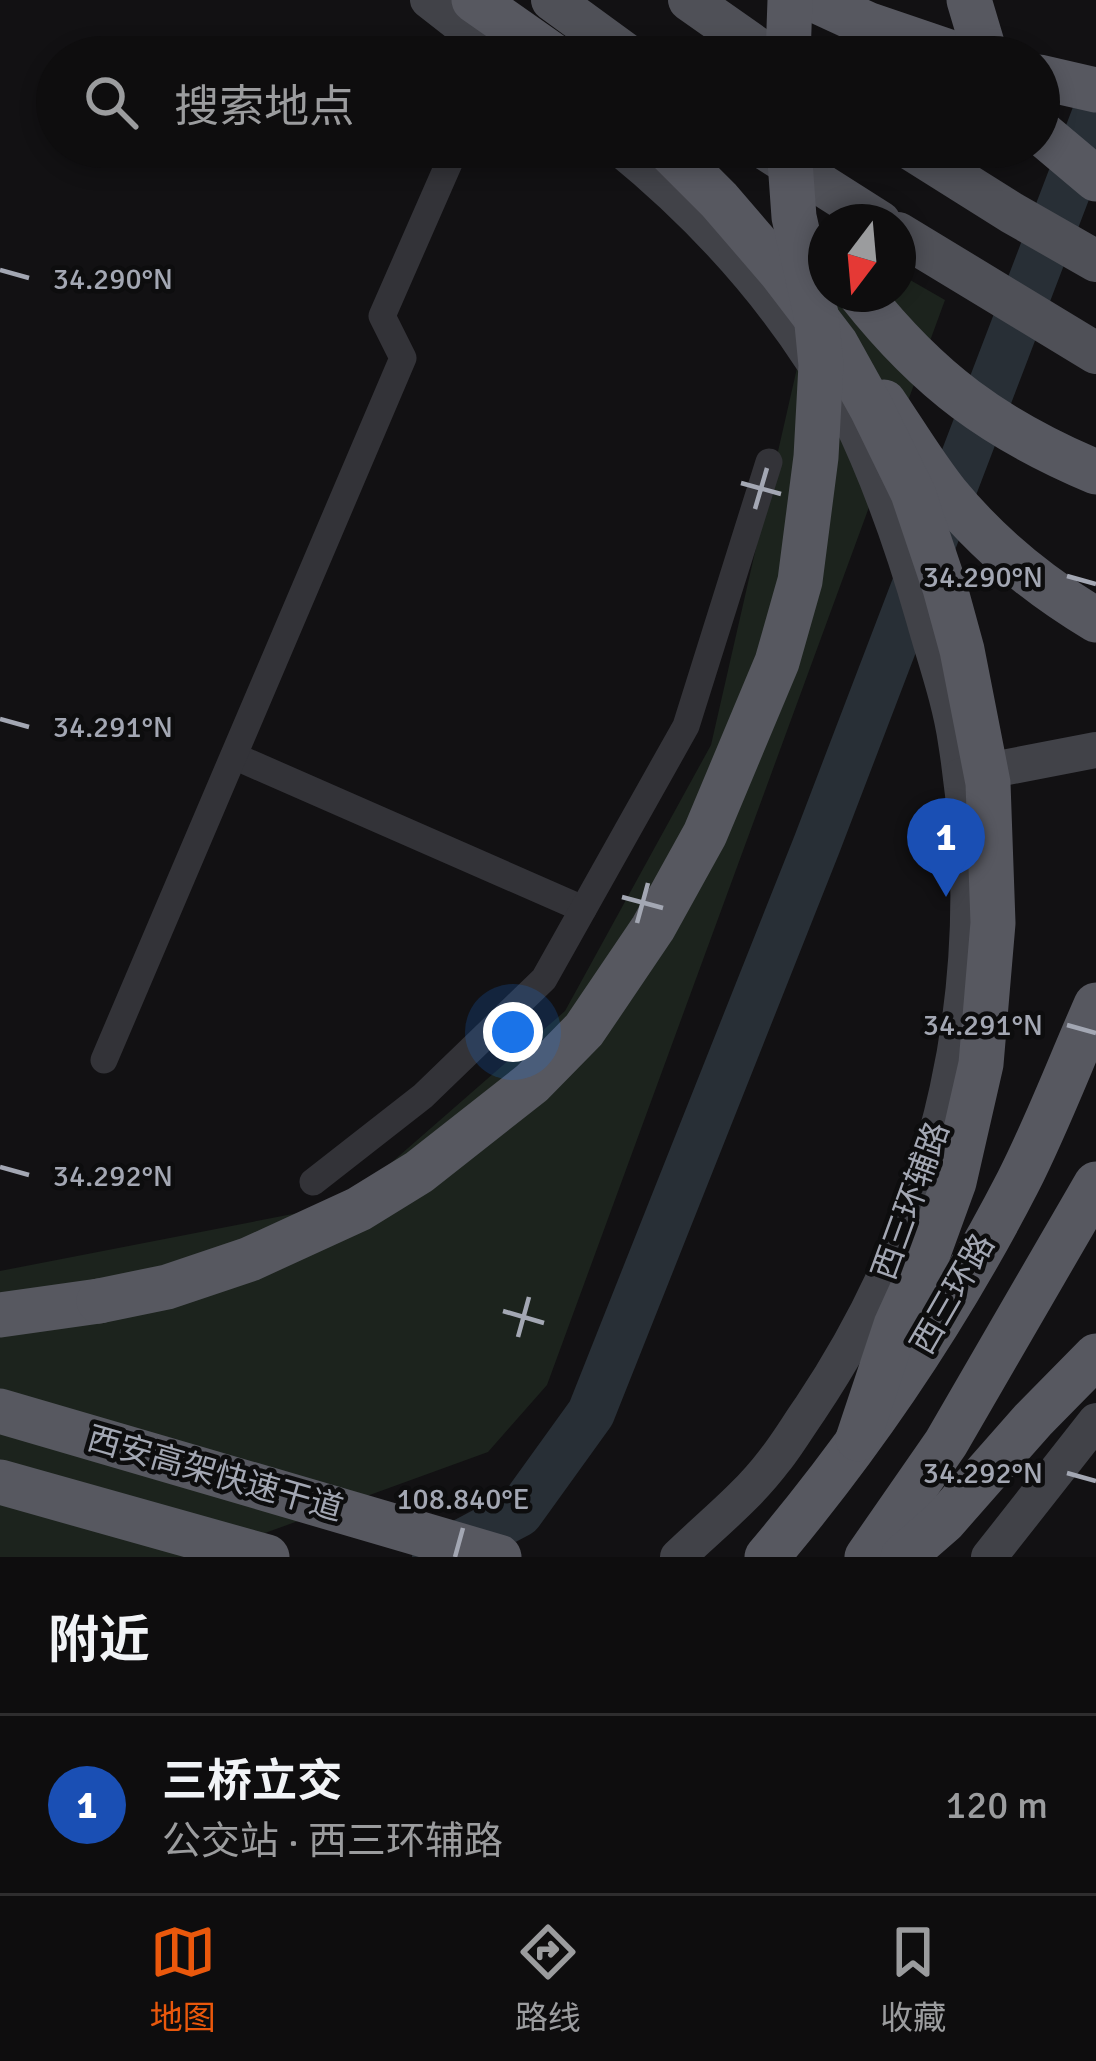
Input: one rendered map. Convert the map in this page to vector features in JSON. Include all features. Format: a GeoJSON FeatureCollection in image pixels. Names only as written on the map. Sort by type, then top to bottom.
{"type":"FeatureCollection","features":[{"type":"Feature","properties":{"kind":"highway"},"geometry":{"type":"LineString","coordinates":[[474,0],[525,36]]}},
{"type":"Feature","properties":{"kind":"highway"},"geometry":{"type":"LineString","coordinates":[[789,36],[790,0]]}},
{"type":"Feature","properties":{"kind":"highway"},"geometry":{"type":"LineString","coordinates":[[815,0],[902,36]]}},
{"type":"Feature","properties":{"kind":"highway"},"geometry":{"type":"LineString","coordinates":[[969,0],[980,36]]}},
{"type":"Feature","properties":{"kind":"highway"},"geometry":{"type":"LineString","coordinates":[[1060,82],[1096,90]]}},
{"type":"Feature","properties":{"kind":"highway"},"geometry":{"type":"LineString","coordinates":[[1060,149],[1096,179]]}},
{"type":"Feature","properties":{"kind":"highway"},"geometry":{"type":"LineString","coordinates":[[686,168],[752,237],[871,385],[965,514],[1013,561],[1096,620]]}},
{"type":"Feature","properties":{"kind":"highway"},"geometry":{"type":"LineString","coordinates":[[0,1315],[167,1286],[250,1259],[359,1209],[419,1172],[532,1083],[584,1030],[624,974],[705,834],[777,662],[800,580],[816,457],[820,365],[816,314],[794,217],[790,168]]}},
{"type":"Feature","properties":{"kind":"highway"},"geometry":{"type":"LineString","coordinates":[[804,168],[818,204]]}},
{"type":"Feature","properties":{"kind":"highway"},"geometry":{"type":"LineString","coordinates":[[874,312],[972,407],[1027,440],[1096,472]]}},
{"type":"Feature","properties":{"kind":"highway"},"geometry":{"type":"LineString","coordinates":[[836,344],[913,493],[962,650],[988,784],[993,923],[983,1041],[967,1134],[938,1230],[896,1325],[858,1439]]}},
{"type":"Feature","properties":{"kind":"highway","name":"西三环路"},"geometry":{"type":"LineString","coordinates":[[767,1557],[914,1361],[967,1276],[1019,1180],[1096,1005]]}},
{"type":"Feature","properties":{"kind":"highway","name":"西三环路"},"geometry":{"type":"LineString","coordinates":[[867,1557],[946,1443],[1096,1184]]}},
{"type":"Feature","properties":{"kind":"highway"},"geometry":{"type":"LineString","coordinates":[[903,1557],[944,1521],[1096,1356]]}},
{"type":"Feature","properties":{"kind":"highway","name":"西安高架快速干道"},"geometry":{"type":"LineString","coordinates":[[0,1411],[499,1557]]}},
{"type":"Feature","properties":{"kind":"highway","name":"西安高架快速干道"},"geometry":{"type":"LineString","coordinates":[[0,1482],[267,1557]]}},
{"type":"Feature","properties":{"kind":"main road"},"geometry":{"type":"LineString","coordinates":[[428,0],[473,36]]}},
{"type":"Feature","properties":{"kind":"main road"},"geometry":{"type":"LineString","coordinates":[[552,0],[601,36]]}},
{"type":"Feature","properties":{"kind":"main road"},"geometry":{"type":"LineString","coordinates":[[688,0],[740,36]]}},
{"type":"Feature","properties":{"kind":"main road","name":"西三环辅路"},"geometry":{"type":"LineString","coordinates":[[642,168],[696,214],[779,312],[847,412],[902,543],[956,738],[969,892],[958,1048],[943,1114],[883,1286],[775,1461],[733,1509],[678,1557]]}},
{"type":"Feature","properties":{"kind":"main road"},"geometry":{"type":"LineString","coordinates":[[795,168],[852,204]]}},
{"type":"Feature","properties":{"kind":"main road"},"geometry":{"type":"LineString","coordinates":[[940,168],[1096,261]]}},
{"type":"Feature","properties":{"kind":"main road"},"geometry":{"type":"LineString","coordinates":[[916,244],[1096,353]]}},
{"type":"Feature","properties":{"kind":"main road"},"geometry":{"type":"LineString","coordinates":[[961,776],[1096,751]]}},
{"type":"Feature","properties":{"kind":"main road"},"geometry":{"type":"LineString","coordinates":[[989,1557],[1096,1421]]}},
{"type":"Feature","properties":{"kind":"street"},"geometry":{"type":"LineString","coordinates":[[104,1060],[403,358],[382,316],[447,168]]}},
{"type":"Feature","properties":{"kind":"street"},"geometry":{"type":"LineString","coordinates":[[313,1182],[423,1096],[544,980],[686,726],[769,462]]}},
{"type":"Feature","properties":{"kind":"street"},"geometry":{"type":"LineString","coordinates":[[234,756],[583,910]]}},
{"type":"Feature","properties":{"kind":"shaded area"},"geometry":{"type":"Polygon","coordinates":[[[916,283],[945,300],[547,1385],[488,1452],[199,1557],[0,1557],[0,1271],[344,1204],[565,1011],[711,745],[810,312],[916,312],[916,283]]]}},
{"type":"Feature","properties":{"kind":"waterway"},"geometry":{"type":"LineString","coordinates":[[436,1557],[519,1513],[591,1413],[817,844],[1096,114]]}},
{"type":"Feature","properties":{"kind":"place","name":"三桥立交"},"geometry":{"type":"Point","coordinates":[946,897]}}]}
